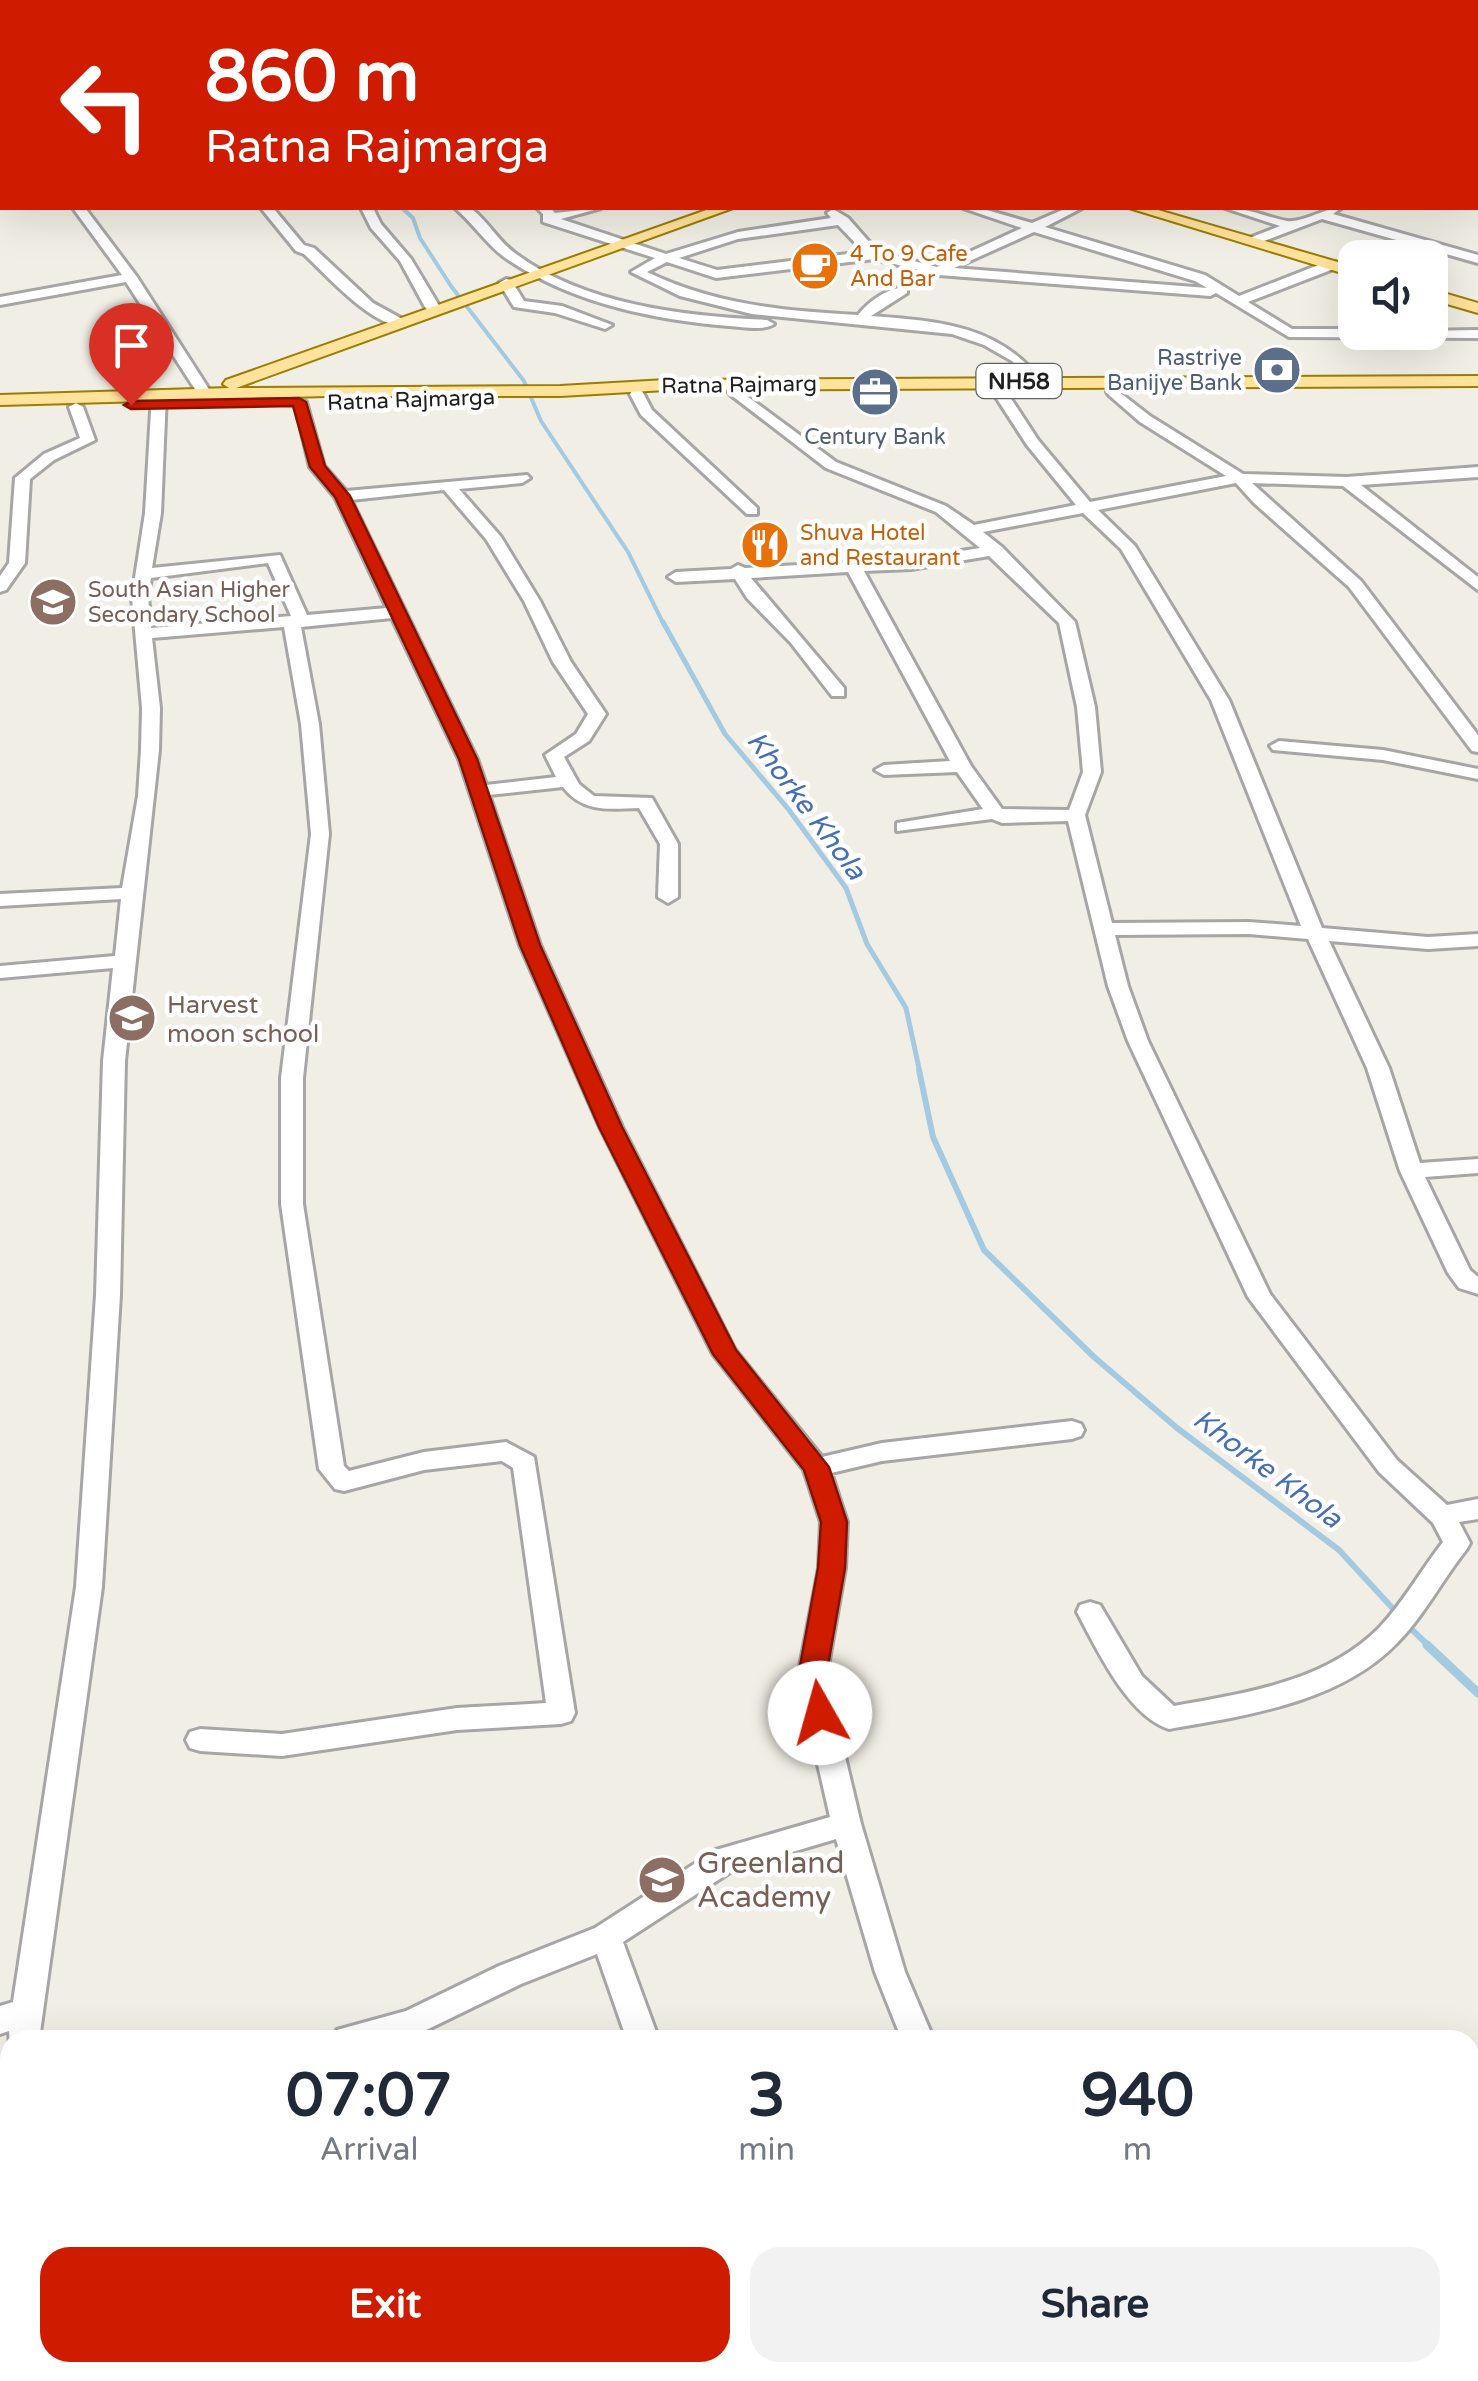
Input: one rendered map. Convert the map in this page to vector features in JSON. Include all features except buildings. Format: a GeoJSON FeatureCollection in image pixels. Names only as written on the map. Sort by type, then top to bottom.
{"type":"FeatureCollection","features":[{"type":"Feature","properties":{"kind":"main road"},"geometry":{"type":"LineString","coordinates":[[205,394],[540,271],[720,210]]}},
{"type":"Feature","properties":{"kind":"main road"},"geometry":{"type":"LineString","coordinates":[[1145,210],[1338,267]]}},
{"type":"Feature","properties":{"kind":"main road"},"geometry":{"type":"LineString","coordinates":[[1448,299],[1478,308]]}},
{"type":"Feature","properties":{"kind":"main road","name":"Ratna Rajmarg"},"geometry":{"type":"LineString","coordinates":[[565,393],[666,385],[1478,381]]}},
{"type":"Feature","properties":{"kind":"main road","name":"Ratna Rajmarg"},"geometry":{"type":"LineString","coordinates":[[0,400],[159,399],[205,394],[246,397],[1478,390]]}},
{"type":"Feature","properties":{"kind":"main road","name":"Ratna Rajmarga"},"geometry":{"type":"LineString","coordinates":[[0,408],[76,407],[159,399],[246,397],[299,402],[520,393]]}},
{"type":"Feature","properties":{"kind":"street"},"geometry":{"type":"LineString","coordinates":[[80,210],[130,276],[205,394]]}},
{"type":"Feature","properties":{"kind":"street"},"geometry":{"type":"LineString","coordinates":[[270,210],[300,248],[310,252],[368,306],[399,323]]}},
{"type":"Feature","properties":{"kind":"street"},"geometry":{"type":"LineString","coordinates":[[368,210],[373,225],[410,266],[417,288],[434,309]]}},
{"type":"Feature","properties":{"kind":"street"},"geometry":{"type":"LineString","coordinates":[[464,210],[506,253],[575,292],[669,318],[788,325],[796,315]]}},
{"type":"Feature","properties":{"kind":"street"},"geometry":{"type":"LineString","coordinates":[[545,213],[575,210]]}},
{"type":"Feature","properties":{"kind":"street"},"geometry":{"type":"LineString","coordinates":[[829,210],[874,255]]}},
{"type":"Feature","properties":{"kind":"street"},"geometry":{"type":"LineString","coordinates":[[975,210],[1200,278],[1289,332],[1478,334]]}},
{"type":"Feature","properties":{"kind":"street"},"geometry":{"type":"LineString","coordinates":[[938,271],[1071,210]]}},
{"type":"Feature","properties":{"kind":"street"},"geometry":{"type":"LineString","coordinates":[[1239,210],[1296,227]]}},
{"type":"Feature","properties":{"kind":"street"},"geometry":{"type":"LineString","coordinates":[[1256,240],[1334,210]]}},
{"type":"Feature","properties":{"kind":"street"},"geometry":{"type":"LineString","coordinates":[[545,213],[716,274],[874,255],[938,271],[1219,292]]}},
{"type":"Feature","properties":{"kind":"street"},"geometry":{"type":"LineString","coordinates":[[1322,215],[1474,255]]}},
{"type":"Feature","properties":{"kind":"street"},"geometry":{"type":"LineString","coordinates":[[844,221],[725,237],[664,258],[637,272],[667,288],[715,303],[962,332],[1005,347],[1023,360],[1035,382]]}},
{"type":"Feature","properties":{"kind":"street"},"geometry":{"type":"LineString","coordinates":[[1239,301],[1331,265]]}},
{"type":"Feature","properties":{"kind":"street"},"geometry":{"type":"LineString","coordinates":[[0,301],[130,276]]}},
{"type":"Feature","properties":{"kind":"street"},"geometry":{"type":"LineString","coordinates":[[506,284],[519,304],[556,309],[605,325]]}},
{"type":"Feature","properties":{"kind":"street"},"geometry":{"type":"LineString","coordinates":[[863,318],[871,306],[902,290]]}},
{"type":"Feature","properties":{"kind":"street"},"geometry":{"type":"LineString","coordinates":[[999,391],[1032,442],[1085,506],[1127,546],[1220,700],[1304,918],[1316,934],[1378,1068],[1411,1171],[1460,1273],[1467,1282],[1478,1286]]}},
{"type":"Feature","properties":{"kind":"street"},"geometry":{"type":"LineString","coordinates":[[736,392],[831,465],[941,510],[971,530],[1067,622],[1086,706],[1092,772],[1076,816],[1118,986],[1138,1041],[1260,1297],[1388,1466],[1442,1516],[1458,1544],[1402,1619],[1376,1646],[1330,1677],[1262,1701],[1169,1718],[1132,1684],[1090,1612]]}},
{"type":"Feature","properties":{"kind":"street"},"geometry":{"type":"LineString","coordinates":[[1114,392],[1145,419],[1240,478],[1259,500],[1354,584],[1478,747]]}},
{"type":"Feature","properties":{"kind":"street"},"geometry":{"type":"LineString","coordinates":[[637,394],[646,412],[752,511]]}},
{"type":"Feature","properties":{"kind":"street"},"geometry":{"type":"LineString","coordinates":[[17,2024],[89,1587],[108,1295],[114,1061],[130,893],[147,796],[150,750],[151,708],[140,597],[157,463],[159,399]]}},
{"type":"Feature","properties":{"kind":"street"},"geometry":{"type":"LineString","coordinates":[[299,402],[317,467],[342,496],[468,759],[530,945],[610,1127],[726,1354],[816,1467],[834,1522],[832,1568],[812,1677],[846,1824],[890,1972],[914,2030]]}},
{"type":"Feature","properties":{"kind":"street"},"geometry":{"type":"LineString","coordinates":[[0,478],[23,478],[49,457],[88,440],[76,407]]}},
{"type":"Feature","properties":{"kind":"street"},"geometry":{"type":"LineString","coordinates":[[971,530],[1240,478],[1348,482],[1478,472]]}},
{"type":"Feature","properties":{"kind":"street"},"geometry":{"type":"LineString","coordinates":[[0,586],[17,562],[23,478]]}},
{"type":"Feature","properties":{"kind":"street"},"geometry":{"type":"LineString","coordinates":[[342,496],[522,478]]}},
{"type":"Feature","properties":{"kind":"street"},"geometry":{"type":"LineString","coordinates":[[1348,482],[1478,585]]}},
{"type":"Feature","properties":{"kind":"street"},"geometry":{"type":"LineString","coordinates":[[448,484],[493,536],[532,600],[562,662],[597,714],[583,737],[554,754],[573,793],[592,803],[645,802],[668,844],[668,898]]}},
{"type":"Feature","properties":{"kind":"street"},"geometry":{"type":"LineString","coordinates":[[0,516],[22,512]]}},
{"type":"Feature","properties":{"kind":"street"},"geometry":{"type":"LineString","coordinates":[[676,577],[738,570],[911,564],[996,550]]}},
{"type":"Feature","properties":{"kind":"street"},"geometry":{"type":"LineString","coordinates":[[144,574],[274,558],[297,623],[320,834],[292,1078],[292,1204],[332,1469],[344,1482],[424,1461],[506,1451],[525,1463],[561,1713],[457,1719],[282,1745],[200,1740]]}},
{"type":"Feature","properties":{"kind":"street"},"geometry":{"type":"LineString","coordinates":[[853,566],[962,766],[994,813],[1002,817],[1076,816]]}},
{"type":"Feature","properties":{"kind":"street"},"geometry":{"type":"LineString","coordinates":[[738,570],[753,595],[797,639],[838,692]]}},
{"type":"Feature","properties":{"kind":"street"},"geometry":{"type":"LineString","coordinates":[[143,634],[400,612]]}},
{"type":"Feature","properties":{"kind":"street"},"geometry":{"type":"LineString","coordinates":[[1279,746],[1384,756],[1478,774]]}},
{"type":"Feature","properties":{"kind":"street"},"geometry":{"type":"LineString","coordinates":[[884,770],[962,766]]}},
{"type":"Feature","properties":{"kind":"street"},"geometry":{"type":"LineString","coordinates":[[478,791],[567,781]]}},
{"type":"Feature","properties":{"kind":"street"},"geometry":{"type":"LineString","coordinates":[[904,827],[994,813]]}},
{"type":"Feature","properties":{"kind":"street"},"geometry":{"type":"LineString","coordinates":[[0,900],[130,893]]}},
{"type":"Feature","properties":{"kind":"street"},"geometry":{"type":"LineString","coordinates":[[1107,930],[1249,928],[1428,943],[1478,940]]}},
{"type":"Feature","properties":{"kind":"street"},"geometry":{"type":"LineString","coordinates":[[0,972],[124,962]]}},
{"type":"Feature","properties":{"kind":"street"},"geometry":{"type":"LineString","coordinates":[[1411,1171],[1478,1166]]}},
{"type":"Feature","properties":{"kind":"street"},"geometry":{"type":"LineString","coordinates":[[816,1467],[882,1452],[1072,1430]]}},
{"type":"Feature","properties":{"kind":"street"},"geometry":{"type":"LineString","coordinates":[[1442,1516],[1478,1509]]}},
{"type":"Feature","properties":{"kind":"street"},"geometry":{"type":"LineString","coordinates":[[386,2030],[412,2023],[510,1975],[606,1937],[726,1859],[846,1824]]}},
{"type":"Feature","properties":{"kind":"street"},"geometry":{"type":"LineString","coordinates":[[606,1937],[639,2030]]}},
{"type":"Feature","properties":{"kind":"waterway","name":"Khorke Khola"},"geometry":{"type":"LineString","coordinates":[[404,210],[413,218],[420,238],[451,286],[524,381],[541,421],[628,552],[664,625]]}},
{"type":"Feature","properties":{"kind":"waterway","name":"Khorke Khola"},"geometry":{"type":"LineString","coordinates":[[663,622],[725,734],[789,810],[846,888],[867,944],[906,1008],[920,1073]]}},
{"type":"Feature","properties":{"kind":"waterway","name":"Khorke Khola"},"geometry":{"type":"LineString","coordinates":[[919,1070],[933,1137],[984,1250],[1094,1357],[1177,1428],[1339,1550],[1397,1613]]}},
{"type":"Feature","properties":{"kind":"waterway","name":"Khorke Khola"},"geometry":{"type":"LineString","coordinates":[[1405,1623],[1430,1647]]}},
{"type":"Feature","properties":{"kind":"waterway","name":"Khorke Khola"},"geometry":{"type":"LineString","coordinates":[[1427,1645],[1478,1693]]}},
{"type":"Feature","properties":{"kind":"place","name":"4 To 9 Cafe And Bar"},"geometry":{"type":"Point","coordinates":[815,266]}},
{"type":"Feature","properties":{"kind":"place","name":"Rastriye Banijye Bank"},"geometry":{"type":"Point","coordinates":[1277,370]}},
{"type":"Feature","properties":{"kind":"place","name":"Century Bank"},"geometry":{"type":"Point","coordinates":[875,392]}},
{"type":"Feature","properties":{"kind":"place","name":"Shuva Hotel and Restaurant"},"geometry":{"type":"Point","coordinates":[765,545]}},
{"type":"Feature","properties":{"kind":"place","name":"South Asian Higher Secondary School"},"geometry":{"type":"Point","coordinates":[53,602]}},
{"type":"Feature","properties":{"kind":"place","name":"Harvest moon school"},"geometry":{"type":"Point","coordinates":[132,1018]}},
{"type":"Feature","properties":{"kind":"place","name":"Greenland Academy"},"geometry":{"type":"Point","coordinates":[662,1880]}},
{"type":"Feature","properties":{"kind":"route"},"geometry":{"type":"LineString","coordinates":[[131,405],[299,402],[317,467],[342,496],[468,759],[530,945],[610,1127],[726,1354],[816,1467],[834,1522],[832,1568],[812,1677],[820,1713]]}}]}
